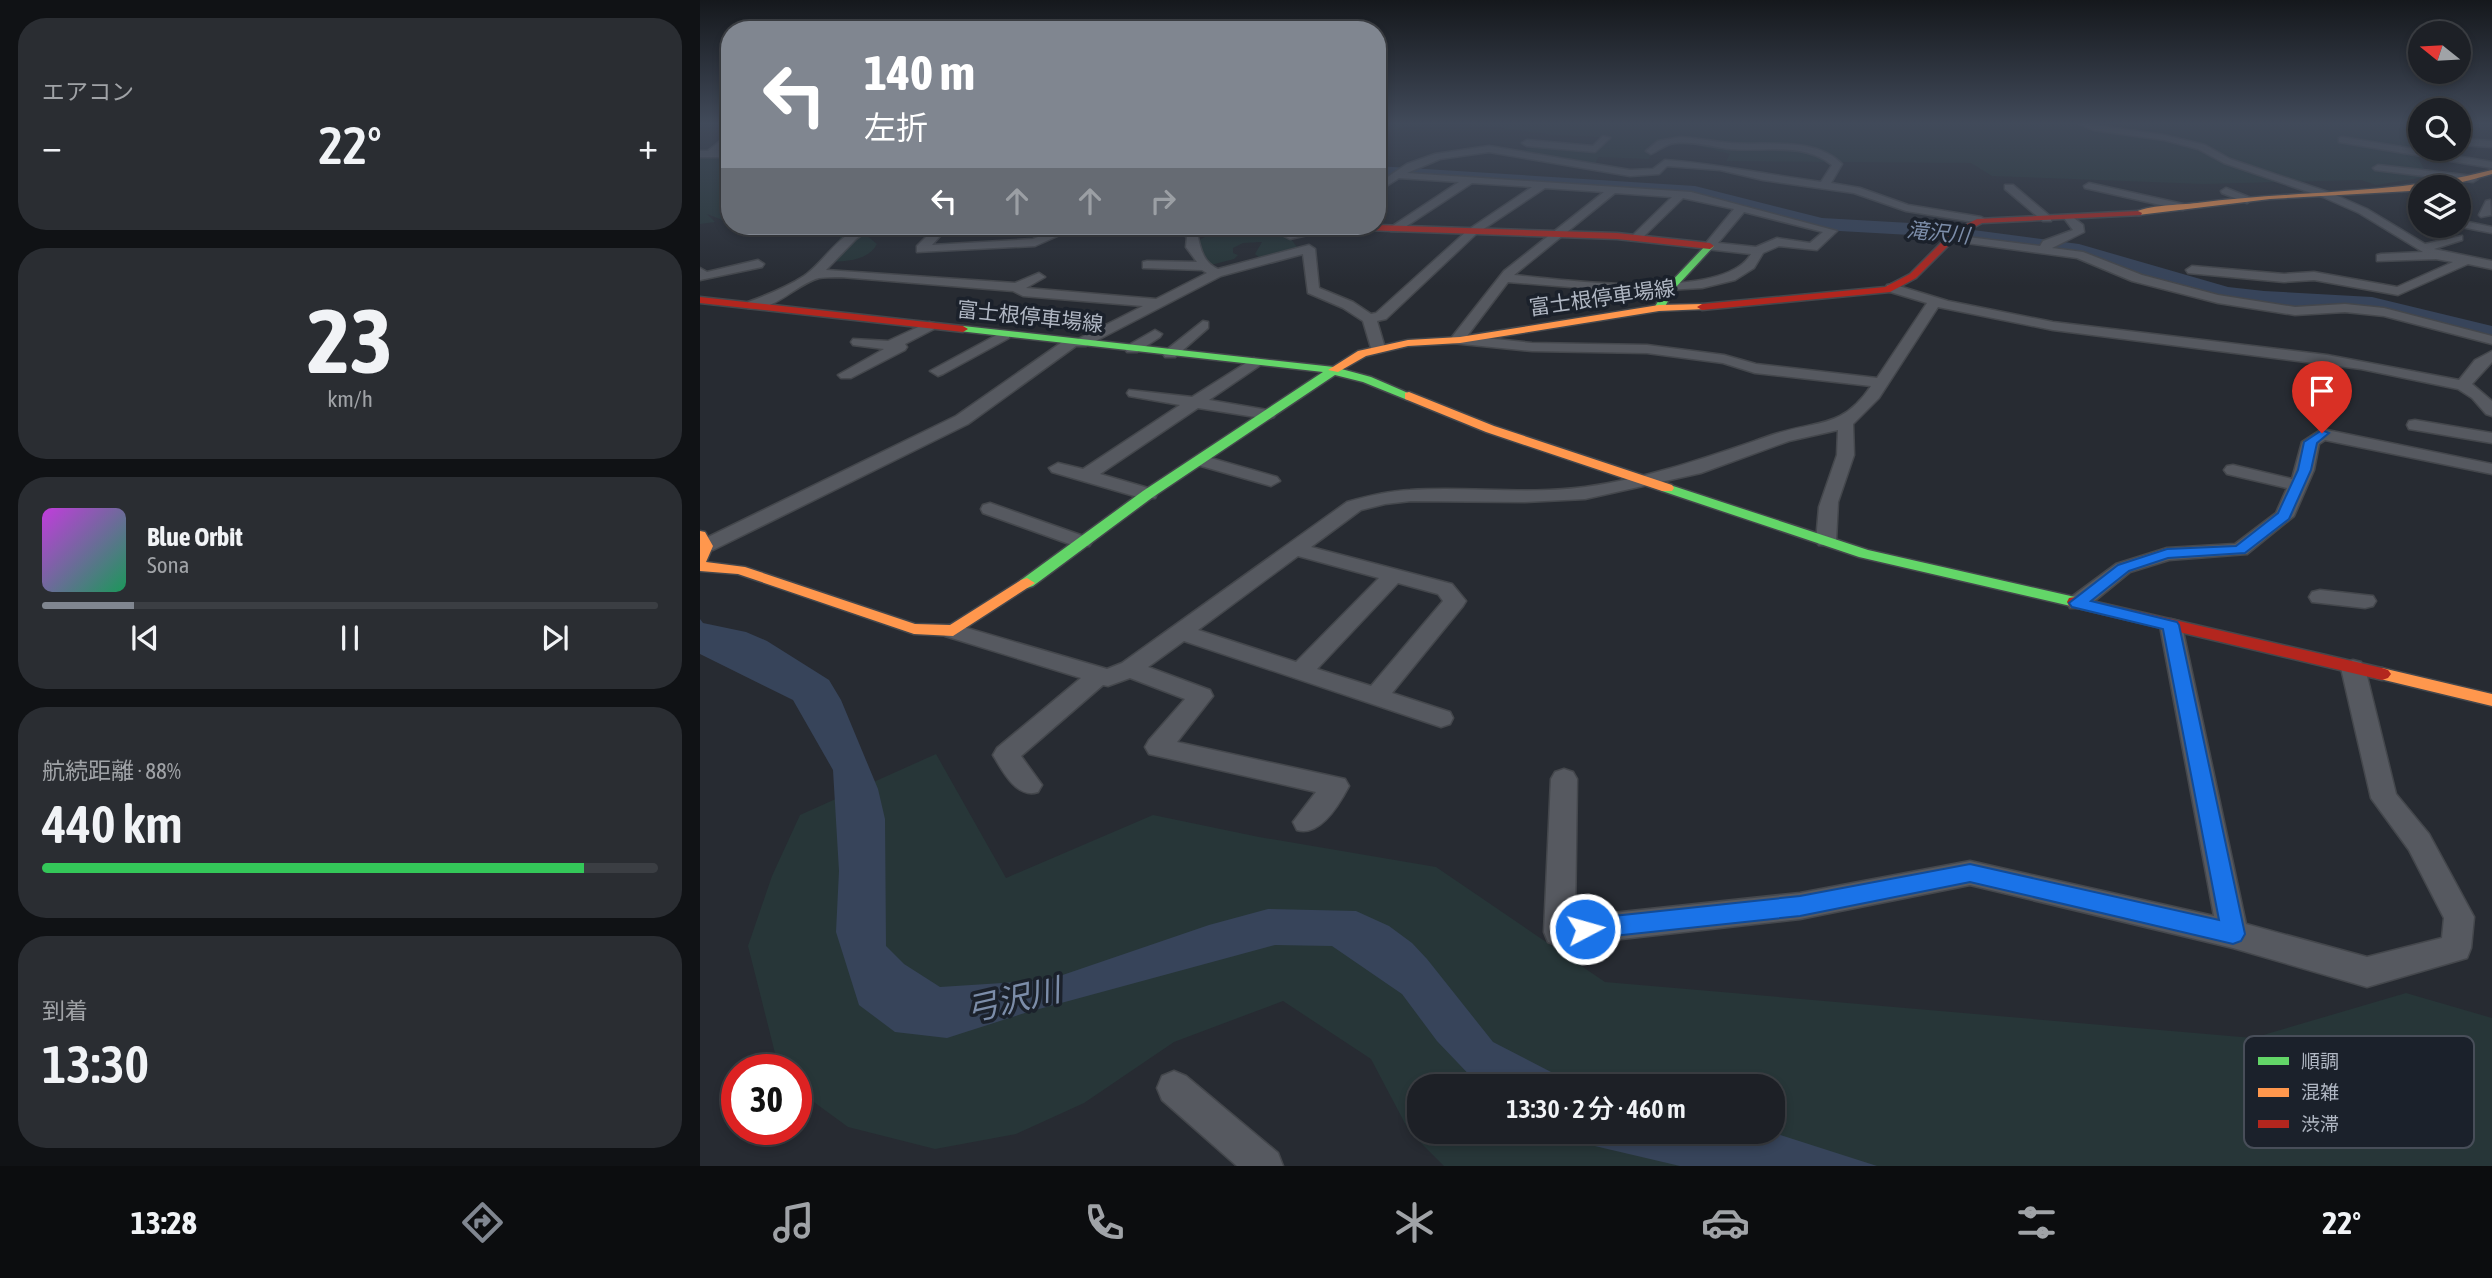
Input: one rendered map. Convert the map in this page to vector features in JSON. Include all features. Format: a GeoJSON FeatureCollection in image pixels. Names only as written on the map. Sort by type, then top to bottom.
{"type":"FeatureCollection","features":[{"type":"Feature","properties":{"kind":"main road","name":"富士根停車場線"},"geometry":{"type":"LineString","coordinates":[[704,301],[1333,371],[1346,361],[1378,348],[1459,340],[1659,307],[1732,306],[1892,288],[1906,283],[1966,226],[1982,220],[2070,218],[2247,200],[2402,189],[2479,176]]}},
{"type":"Feature","properties":{"kind":"main road"},"geometry":{"type":"LineString","coordinates":[[1386,229],[1637,237],[1710,246]]}},
{"type":"Feature","properties":{"kind":"main road"},"geometry":{"type":"LineString","coordinates":[[1659,307],[1672,286],[1710,246]]}},
{"type":"Feature","properties":{"kind":"main road"},"geometry":{"type":"LineString","coordinates":[[700,566],[740,570],[914,629],[953,631],[1017,590],[1148,495],[1333,371],[1367,379],[1490,429],[1644,482],[1916,568],[2492,700]]}},
{"type":"Feature","properties":{"kind":"street"},"geometry":{"type":"LineString","coordinates":[[1432,176],[1681,194],[1831,231],[1813,247],[1777,242],[1758,251],[1710,246]]}},
{"type":"Feature","properties":{"kind":"street"},"geometry":{"type":"LineString","coordinates":[[1760,176],[1856,190],[1906,208],[1982,220]]}},
{"type":"Feature","properties":{"kind":"street"},"geometry":{"type":"LineString","coordinates":[[1824,186],[1830,176]]}},
{"type":"Feature","properties":{"kind":"street"},"geometry":{"type":"LineString","coordinates":[[2274,176],[2327,195],[2379,220],[2436,255]]}},
{"type":"Feature","properties":{"kind":"street"},"geometry":{"type":"LineString","coordinates":[[2450,176],[2492,184]]}},
{"type":"Feature","properties":{"kind":"street"},"geometry":{"type":"LineString","coordinates":[[1395,229],[1471,179]]}},
{"type":"Feature","properties":{"kind":"street"},"geometry":{"type":"LineString","coordinates":[[1369,319],[1381,316],[1472,232],[1544,184]]}},
{"type":"Feature","properties":{"kind":"street"},"geometry":{"type":"LineString","coordinates":[[2089,186],[2183,207]]}},
{"type":"Feature","properties":{"kind":"street"},"geometry":{"type":"LineString","coordinates":[[2009,187],[2047,219]]}},
{"type":"Feature","properties":{"kind":"street"},"geometry":{"type":"LineString","coordinates":[[1459,340],[1504,278],[1614,189]]}},
{"type":"Feature","properties":{"kind":"street"},"geometry":{"type":"LineString","coordinates":[[2402,189],[2408,191]]}},
{"type":"Feature","properties":{"kind":"street"},"geometry":{"type":"LineString","coordinates":[[2226,191],[2247,200]]}},
{"type":"Feature","properties":{"kind":"street"},"geometry":{"type":"LineString","coordinates":[[1637,237],[1681,194]]}},
{"type":"Feature","properties":{"kind":"street"},"geometry":{"type":"LineString","coordinates":[[1710,246],[1741,208]]}},
{"type":"Feature","properties":{"kind":"street"},"geometry":{"type":"LineString","coordinates":[[2045,251],[2047,244],[2078,232],[2080,228],[2070,218]]}},
{"type":"Feature","properties":{"kind":"street"},"geometry":{"type":"LineString","coordinates":[[2358,220],[2379,220]]}},
{"type":"Feature","properties":{"kind":"street"},"geometry":{"type":"LineString","coordinates":[[2471,226],[2492,230]]}},
{"type":"Feature","properties":{"kind":"street"},"geometry":{"type":"LineString","coordinates":[[753,306],[797,286],[814,275],[850,235]]}},
{"type":"Feature","properties":{"kind":"street"},"geometry":{"type":"LineString","coordinates":[[934,235],[921,249],[1035,242],[1052,235]]}},
{"type":"Feature","properties":{"kind":"street"},"geometry":{"type":"LineString","coordinates":[[1193,235],[1192,247],[1212,270]]}},
{"type":"Feature","properties":{"kind":"street"},"geometry":{"type":"LineString","coordinates":[[1292,235],[1309,249],[1312,290],[1348,305],[1369,319],[1378,348]]}},
{"type":"Feature","properties":{"kind":"street"},"geometry":{"type":"LineString","coordinates":[[1956,235],[2079,255],[2137,278],[2218,299],[2295,311],[2345,308],[2384,312],[2492,340]]}},
{"type":"Feature","properties":{"kind":"street"},"geometry":{"type":"LineString","coordinates":[[2423,248],[2458,238]]}},
{"type":"Feature","properties":{"kind":"street"},"geometry":{"type":"LineString","coordinates":[[1147,265],[1212,270],[1309,249]]}},
{"type":"Feature","properties":{"kind":"street"},"geometry":{"type":"LineString","coordinates":[[1504,278],[1607,288],[1702,285],[1736,274],[1750,265],[1758,251]]}},
{"type":"Feature","properties":{"kind":"street"},"geometry":{"type":"LineString","coordinates":[[2381,258],[2436,255],[2492,265]]}},
{"type":"Feature","properties":{"kind":"street"},"geometry":{"type":"LineString","coordinates":[[2192,270],[2284,278],[2315,276],[2398,291],[2465,261]]}},
{"type":"Feature","properties":{"kind":"street"},"geometry":{"type":"LineString","coordinates":[[704,301],[701,276],[758,264]]}},
{"type":"Feature","properties":{"kind":"street"},"geometry":{"type":"LineString","coordinates":[[702,547],[962,420],[1075,343],[1159,303],[1212,270]]}},
{"type":"Feature","properties":{"kind":"street"},"geometry":{"type":"LineString","coordinates":[[814,275],[841,273],[1017,287],[1039,276]]}},
{"type":"Feature","properties":{"kind":"street"},"geometry":{"type":"LineString","coordinates":[[1017,287],[1023,292],[1159,303]]}},
{"type":"Feature","properties":{"kind":"street"},"geometry":{"type":"LineString","coordinates":[[1892,288],[1934,303],[2054,325],[2329,359],[2463,384],[2478,395],[2492,411]]}},
{"type":"Feature","properties":{"kind":"street"},"geometry":{"type":"LineString","coordinates":[[953,631],[1108,678],[1130,669],[1354,506],[1384,498],[1585,493],[1644,482],[1741,455],[1784,437],[1844,423],[1881,383],[1934,303]]}},
{"type":"Feature","properties":{"kind":"street"},"geometry":{"type":"LineString","coordinates":[[1170,354],[1203,325]]}},
{"type":"Feature","properties":{"kind":"street"},"geometry":{"type":"LineString","coordinates":[[890,346],[929,326]]}},
{"type":"Feature","properties":{"kind":"street"},"geometry":{"type":"LineString","coordinates":[[1132,349],[1155,334]]}},
{"type":"Feature","properties":{"kind":"street"},"geometry":{"type":"LineString","coordinates":[[938,371],[1004,335]]}},
{"type":"Feature","properties":{"kind":"street"},"geometry":{"type":"LineString","coordinates":[[1459,340],[1532,347],[1647,349],[1724,359],[1755,368],[1881,383]]}},
{"type":"Feature","properties":{"kind":"street"},"geometry":{"type":"LineString","coordinates":[[846,375],[900,347],[858,342]]}},
{"type":"Feature","properties":{"kind":"street"},"geometry":{"type":"LineString","coordinates":[[2463,384],[2480,363],[2491,357]]}},
{"type":"Feature","properties":{"kind":"street"},"geometry":{"type":"LineString","coordinates":[[1085,476],[1254,363]]}},
{"type":"Feature","properties":{"kind":"street"},"geometry":{"type":"LineString","coordinates":[[1135,393],[1268,414]]}},
{"type":"Feature","properties":{"kind":"street"},"geometry":{"type":"LineString","coordinates":[[1826,541],[1829,502],[1844,467],[1848,436],[1844,423]]}},
{"type":"Feature","properties":{"kind":"street"},"geometry":{"type":"LineString","coordinates":[[2415,425],[2492,438]]}},
{"type":"Feature","properties":{"kind":"street"},"geometry":{"type":"LineString","coordinates":[[2078,603],[2123,568],[2167,554],[2240,550],[2284,516],[2305,470],[2311,442],[2322,433],[2492,469]]}},
{"type":"Feature","properties":{"kind":"street"},"geometry":{"type":"LineString","coordinates":[[1200,460],[1271,481]]}},
{"type":"Feature","properties":{"kind":"street"},"geometry":{"type":"LineString","coordinates":[[1058,468],[1148,495]]}},
{"type":"Feature","properties":{"kind":"street"},"geometry":{"type":"LineString","coordinates":[[2233,470],[2296,485]]}},
{"type":"Feature","properties":{"kind":"street"},"geometry":{"type":"LineString","coordinates":[[990,509],[1082,542]]}},
{"type":"Feature","properties":{"kind":"street"},"geometry":{"type":"LineString","coordinates":[[1295,549],[1445,589],[1455,601],[1377,696]]}},
{"type":"Feature","properties":{"kind":"street"},"geometry":{"type":"LineString","coordinates":[[1301,671],[1394,575]]}},
{"type":"Feature","properties":{"kind":"street"},"geometry":{"type":"LineString","coordinates":[[2320,597],[2365,601]]}},
{"type":"Feature","properties":{"kind":"street"},"geometry":{"type":"LineString","coordinates":[[2171,625],[2233,934]]}},
{"type":"Feature","properties":{"kind":"street"},"geometry":{"type":"LineString","coordinates":[[1180,632],[1441,718]]}},
{"type":"Feature","properties":{"kind":"street"},"geometry":{"type":"LineString","coordinates":[[1564,779],[1559,932],[1800,906],[1970,873],[2233,934],[2367,972],[2456,948],[2459,918],[2419,842],[2384,798],[2353,668]]}},
{"type":"Feature","properties":{"kind":"street"},"geometry":{"type":"LineString","coordinates":[[1130,669],[1201,696],[1158,747],[1336,786],[1307,822]]}},
{"type":"Feature","properties":{"kind":"street"},"geometry":{"type":"LineString","coordinates":[[1029,785],[1006,755],[1099,675]]}},
{"type":"Feature","properties":{"kind":"street"},"geometry":{"type":"LineString","coordinates":[[1174,1088],[1265,1166]]}},
{"type":"Feature","properties":{"kind":"shaded area"},"geometry":{"type":"Polygon","coordinates":[[[700,176],[721,176],[721,219],[707,214],[715,222],[700,224],[700,176]]]}},
{"type":"Feature","properties":{"kind":"shaded area"},"geometry":{"type":"Polygon","coordinates":[[[2003,176],[2408,176],[2408,180],[2376,185],[2361,180],[2204,184],[2003,176]]]}},
{"type":"Feature","properties":{"kind":"shaded area"},"geometry":{"type":"Polygon","coordinates":[[[841,235],[866,235],[877,244],[862,257],[827,262],[841,235]]]}},
{"type":"Feature","properties":{"kind":"shaded area"},"geometry":{"type":"Polygon","coordinates":[[[1209,235],[1288,235],[1297,247],[1260,258],[1255,254],[1262,242],[1243,243],[1233,248],[1233,253],[1238,255],[1234,259],[1211,265],[1195,242],[1209,235]]]}},
{"type":"Feature","properties":{"kind":"shaded area"},"geometry":{"type":"Polygon","coordinates":[[[936,754],[1006,878],[1153,815],[1259,837],[1436,867],[1605,982],[2244,1037],[2244,1148],[2474,1148],[2474,1036],[2260,1036],[2406,993],[2492,1018],[2492,1166],[1444,1166],[1422,1144],[1785,1144],[1785,1074],[1407,1074],[1407,1127],[1371,1059],[1283,1001],[1174,1042],[1084,1103],[1016,1134],[935,1149],[848,1127],[812,1101],[812,1054],[775,1054],[748,946],[772,876],[800,815],[936,754]]]}},
{"type":"Feature","properties":{"kind":"water","name":"弓沢川"},"geometry":{"type":"Polygon","coordinates":[[[700,619],[703,623],[746,632],[767,641],[829,680],[841,700],[878,789],[885,819],[886,946],[904,964],[940,987],[1048,980],[1209,925],[1268,909],[1356,911],[1389,926],[1412,943],[1493,1042],[1555,1074],[1468,1074],[1437,1041],[1402,994],[1332,946],[1275,945],[1028,1012],[947,1038],[895,1032],[859,1005],[836,932],[839,871],[833,770],[793,700],[700,654],[700,619]]]}},
{"type":"Feature","properties":{"kind":"water"},"geometry":{"type":"Polygon","coordinates":[[[1785,1136],[1877,1166],[1680,1166],[1586,1144],[1785,1144],[1785,1136]]]}},
{"type":"Feature","properties":{"kind":"waterway","name":"滝沢川"},"geometry":{"type":"LineString","coordinates":[[1459,176],[1695,192],[1822,224],[1928,230],[2079,251],[2228,294],[2264,299],[2372,304],[2492,334]]}},
{"type":"Feature","properties":{"kind":"traffic: fast"},"geometry":{"type":"LineString","coordinates":[[1659,308],[1672,286],[1710,246]]}},
{"type":"Feature","properties":{"kind":"traffic: fast"},"geometry":{"type":"LineString","coordinates":[[963,329],[1334,370]]}},
{"type":"Feature","properties":{"kind":"traffic: fast"},"geometry":{"type":"LineString","coordinates":[[1027,583],[1148,494],[1333,371],[1367,379],[1409,396]]}},
{"type":"Feature","properties":{"kind":"traffic: fast"},"geometry":{"type":"LineString","coordinates":[[1667,488],[1864,554],[2075,602]]}},
{"type":"Feature","properties":{"kind":"traffic: slow"},"geometry":{"type":"LineString","coordinates":[[2138,213],[2270,197],[2410,189],[2477,176]]}},
{"type":"Feature","properties":{"kind":"traffic: slow"},"geometry":{"type":"LineString","coordinates":[[1334,370],[1362,353],[1408,343],[1460,340],[1659,308],[1702,307]]}},
{"type":"Feature","properties":{"kind":"traffic: slow"},"geometry":{"type":"LineString","coordinates":[[1409,396],[1490,429],[1667,488]]}},
{"type":"Feature","properties":{"kind":"traffic: slow"},"geometry":{"type":"LineString","coordinates":[[700,535],[706,546],[700,559]]}},
{"type":"Feature","properties":{"kind":"traffic: slow"},"geometry":{"type":"LineString","coordinates":[[700,566],[740,570],[914,629],[953,631],[1027,583]]}},
{"type":"Feature","properties":{"kind":"traffic: slow"},"geometry":{"type":"LineString","coordinates":[[2382,674],[2492,700]]}},
{"type":"Feature","properties":{"kind":"traffic: jam"},"geometry":{"type":"LineString","coordinates":[[1702,307],[1887,290],[1913,276],[1956,233],[1980,221],[2138,213]]}},
{"type":"Feature","properties":{"kind":"traffic: jam"},"geometry":{"type":"LineString","coordinates":[[1386,228],[1617,236],[1710,246]]}},
{"type":"Feature","properties":{"kind":"traffic: jam"},"geometry":{"type":"LineString","coordinates":[[700,300],[963,329]]}},
{"type":"Feature","properties":{"kind":"traffic: jam"},"geometry":{"type":"LineString","coordinates":[[2075,602],[2382,674]]}},
{"type":"Feature","properties":{"kind":"route"},"geometry":{"type":"LineString","coordinates":[[1585,929],[1800,906],[1970,873],[2233,934],[2171,625],[2078,603],[2123,568],[2167,554],[2240,550],[2284,516],[2305,470],[2311,442],[2322,433]]}}]}
